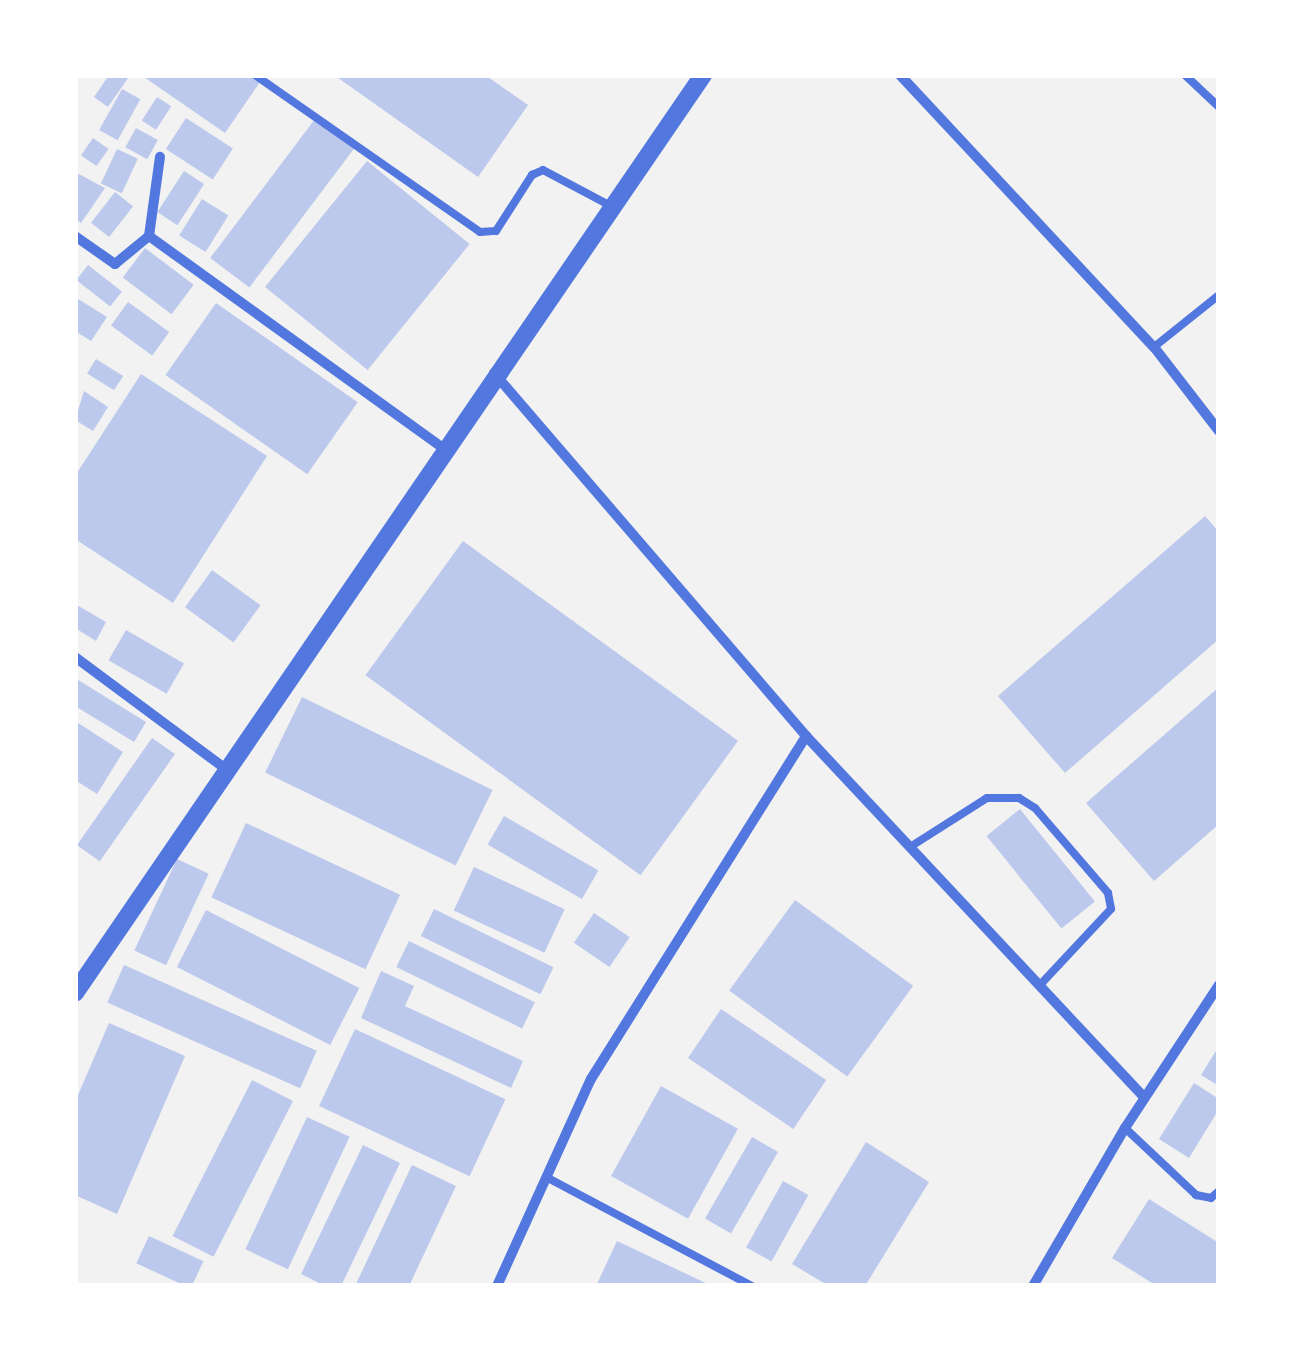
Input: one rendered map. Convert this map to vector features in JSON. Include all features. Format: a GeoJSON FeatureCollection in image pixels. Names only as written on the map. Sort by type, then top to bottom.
{"type":"FeatureCollection","features":[{"type":"Feature","properties":{"kind":"street"},"geometry":{"type":"LineString","coordinates":[[75,992],[442,448],[703,75]]}},
{"type":"Feature","properties":{"kind":"street"},"geometry":{"type":"LineString","coordinates":[[900,75],[1154,348],[1219,430]]}},
{"type":"Feature","properties":{"kind":"street"},"geometry":{"type":"LineString","coordinates":[[77,242],[115,264],[149,236],[160,156]]}},
{"type":"Feature","properties":{"kind":"street"},"geometry":{"type":"LineString","coordinates":[[149,236],[442,448]]}},
{"type":"Feature","properties":{"kind":"street"},"geometry":{"type":"LineString","coordinates":[[494,373],[806,736],[1144,1097]]}},
{"type":"Feature","properties":{"kind":"street"},"geometry":{"type":"LineString","coordinates":[[75,657],[226,770]]}},
{"type":"Feature","properties":{"kind":"street"},"geometry":{"type":"LineString","coordinates":[[497,1286],[591,1079],[806,736]]}},
{"type":"Feature","properties":{"kind":"street"},"geometry":{"type":"LineString","coordinates":[[1034,1286],[1144,1097],[1219,986]]}},
{"type":"Feature","properties":{"kind":"lane"},"geometry":{"type":"LineString","coordinates":[[255,75],[480,232],[496,231],[532,175],[544,170],[613,206]]}},
{"type":"Feature","properties":{"kind":"lane"},"geometry":{"type":"LineString","coordinates":[[1184,75],[1219,106]]}},
{"type":"Feature","properties":{"kind":"lane"},"geometry":{"type":"LineString","coordinates":[[1154,348],[1219,294]]}},
{"type":"Feature","properties":{"kind":"lane"},"geometry":{"type":"LineString","coordinates":[[910,847],[986,798],[1020,798],[1035,808],[1108,893],[1111,909],[1040,985]]}},
{"type":"Feature","properties":{"kind":"lane"},"geometry":{"type":"LineString","coordinates":[[1125,1128],[1196,1195],[1212,1198],[1219,1191]]}},
{"type":"Feature","properties":{"kind":"lane"},"geometry":{"type":"LineString","coordinates":[[546,1177],[752,1286]]}},
{"type":"Feature","properties":{"kind":"building"},"geometry":{"type":"Polygon","coordinates":[[[109,75],[128,78],[108,107],[94,97],[109,75]]]}},
{"type":"Feature","properties":{"kind":"building"},"geometry":{"type":"Polygon","coordinates":[[[141,75],[249,75],[260,82],[225,133],[141,75]]]}},
{"type":"Feature","properties":{"kind":"building"},"geometry":{"type":"Polygon","coordinates":[[[334,75],[485,75],[528,105],[478,177],[334,75]]]}},
{"type":"Feature","properties":{"kind":"building"},"geometry":{"type":"Polygon","coordinates":[[[122,89],[140,99],[118,140],[99,130],[122,89]]]}},
{"type":"Feature","properties":{"kind":"building"},"geometry":{"type":"Polygon","coordinates":[[[157,97],[171,106],[156,130],[142,120],[157,97]]]}},
{"type":"Feature","properties":{"kind":"building"},"geometry":{"type":"Polygon","coordinates":[[[186,118],[233,148],[213,180],[166,149],[186,118]]]}},
{"type":"Feature","properties":{"kind":"building"},"geometry":{"type":"Polygon","coordinates":[[[315,119],[354,148],[249,287],[210,258],[315,119]]]}},
{"type":"Feature","properties":{"kind":"building"},"geometry":{"type":"Polygon","coordinates":[[[136,128],[158,140],[147,159],[125,147],[136,128]]]}},
{"type":"Feature","properties":{"kind":"building"},"geometry":{"type":"Polygon","coordinates":[[[93,138],[109,149],[97,166],[81,155],[93,138]]]}},
{"type":"Feature","properties":{"kind":"building"},"geometry":{"type":"Polygon","coordinates":[[[117,149],[138,159],[122,193],[101,183],[117,149]]]}},
{"type":"Feature","properties":{"kind":"building"},"geometry":{"type":"Polygon","coordinates":[[[367,161],[470,244],[368,370],[265,287],[367,161]]]}},
{"type":"Feature","properties":{"kind":"building"},"geometry":{"type":"Polygon","coordinates":[[[184,171],[204,184],[177,225],[157,212],[184,171]]]}},
{"type":"Feature","properties":{"kind":"building"},"geometry":{"type":"Polygon","coordinates":[[[75,172],[105,188],[81,223],[75,219],[75,172]]]}},
{"type":"Feature","properties":{"kind":"building"},"geometry":{"type":"Polygon","coordinates":[[[115,192],[133,206],[109,237],[91,223],[115,192]]]}},
{"type":"Feature","properties":{"kind":"building"},"geometry":{"type":"Polygon","coordinates":[[[202,199],[228,215],[206,252],[179,235],[202,199]]]}},
{"type":"Feature","properties":{"kind":"building"},"geometry":{"type":"Polygon","coordinates":[[[145,248],[194,285],[171,314],[123,278],[145,248]]]}},
{"type":"Feature","properties":{"kind":"building"},"geometry":{"type":"Polygon","coordinates":[[[88,265],[122,291],[110,306],[76,280],[88,265]]]}},
{"type":"Feature","properties":{"kind":"building"},"geometry":{"type":"Polygon","coordinates":[[[75,297],[107,317],[91,341],[75,331],[75,297]]]}},
{"type":"Feature","properties":{"kind":"building"},"geometry":{"type":"Polygon","coordinates":[[[128,302],[169,332],[152,355],[111,325],[128,302]]]}},
{"type":"Feature","properties":{"kind":"building"},"geometry":{"type":"Polygon","coordinates":[[[216,303],[358,402],[307,474],[166,375],[216,303]]]}},
{"type":"Feature","properties":{"kind":"building"},"geometry":{"type":"Polygon","coordinates":[[[96,359],[123,376],[114,390],[87,373],[96,359]]]}},
{"type":"Feature","properties":{"kind":"building"},"geometry":{"type":"Polygon","coordinates":[[[141,374],[267,456],[173,603],[75,539],[75,476],[141,374]]]}},
{"type":"Feature","properties":{"kind":"building"},"geometry":{"type":"Polygon","coordinates":[[[84,391],[108,407],[93,431],[75,420],[84,391]]]}},
{"type":"Feature","properties":{"kind":"building"},"geometry":{"type":"Polygon","coordinates":[[[1205,516],[1219,532],[1219,639],[1065,773],[998,696],[1205,516]]]}},
{"type":"Feature","properties":{"kind":"building"},"geometry":{"type":"Polygon","coordinates":[[[463,541],[738,741],[640,875],[365,675],[463,541]]]}},
{"type":"Feature","properties":{"kind":"building"},"geometry":{"type":"Polygon","coordinates":[[[212,570],[261,605],[234,642],[185,607],[212,570]]]}},
{"type":"Feature","properties":{"kind":"building"},"geometry":{"type":"Polygon","coordinates":[[[75,604],[106,622],[96,641],[75,628],[75,604]]]}},
{"type":"Feature","properties":{"kind":"building"},"geometry":{"type":"Polygon","coordinates":[[[126,630],[184,664],[167,694],[108,660],[126,630]]]}},
{"type":"Feature","properties":{"kind":"building"},"geometry":{"type":"Polygon","coordinates":[[[75,678],[146,722],[134,742],[75,706],[75,678]]]}},
{"type":"Feature","properties":{"kind":"building"},"geometry":{"type":"Polygon","coordinates":[[[1219,687],[1219,824],[1154,881],[1086,803],[1219,687]]]}},
{"type":"Feature","properties":{"kind":"building"},"geometry":{"type":"Polygon","coordinates":[[[302,697],[493,790],[456,865],[265,772],[302,697]]]}},
{"type":"Feature","properties":{"kind":"building"},"geometry":{"type":"Polygon","coordinates":[[[75,721],[123,752],[97,794],[75,780],[75,721]]]}},
{"type":"Feature","properties":{"kind":"building"},"geometry":{"type":"Polygon","coordinates":[[[152,738],[175,754],[100,861],[77,845],[152,738]]]}},
{"type":"Feature","properties":{"kind":"building"},"geometry":{"type":"Polygon","coordinates":[[[1020,809],[1095,901],[1061,929],[987,836],[1020,809]]]}},
{"type":"Feature","properties":{"kind":"building"},"geometry":{"type":"Polygon","coordinates":[[[504,816],[598,870],[582,899],[488,845],[504,816]]]}},
{"type":"Feature","properties":{"kind":"building"},"geometry":{"type":"Polygon","coordinates":[[[246,823],[400,895],[365,969],[211,897],[246,823]]]}},
{"type":"Feature","properties":{"kind":"building"},"geometry":{"type":"Polygon","coordinates":[[[177,859],[209,874],[166,965],[134,951],[177,859]]]}},
{"type":"Feature","properties":{"kind":"building"},"geometry":{"type":"Polygon","coordinates":[[[474,867],[565,909],[544,953],[454,911],[474,867]]]}},
{"type":"Feature","properties":{"kind":"building"},"geometry":{"type":"Polygon","coordinates":[[[795,900],[913,986],[847,1076],[729,991],[795,900]]]}},
{"type":"Feature","properties":{"kind":"building"},"geometry":{"type":"Polygon","coordinates":[[[434,909],[554,967],[540,994],[421,936],[434,909]]]}},
{"type":"Feature","properties":{"kind":"building"},"geometry":{"type":"Polygon","coordinates":[[[206,910],[359,988],[330,1045],[177,967],[206,910]]]}},
{"type":"Feature","properties":{"kind":"building"},"geometry":{"type":"Polygon","coordinates":[[[594,913],[630,937],[610,967],[574,943],[594,913]]]}},
{"type":"Feature","properties":{"kind":"building"},"geometry":{"type":"Polygon","coordinates":[[[409,941],[535,1002],[522,1028],[396,967],[409,941]]]}},
{"type":"Feature","properties":{"kind":"building"},"geometry":{"type":"Polygon","coordinates":[[[124,965],[317,1051],[300,1088],[107,1002],[124,965]]]}},
{"type":"Feature","properties":{"kind":"building"},"geometry":{"type":"Polygon","coordinates":[[[381,971],[414,986],[405,1006],[523,1061],[511,1088],[361,1018],[381,971]]]}},
{"type":"Feature","properties":{"kind":"building"},"geometry":{"type":"Polygon","coordinates":[[[721,1009],[826,1080],[793,1129],[688,1058],[721,1009]]]}},
{"type":"Feature","properties":{"kind":"building"},"geometry":{"type":"Polygon","coordinates":[[[109,1023],[185,1056],[117,1214],[75,1195],[75,1102],[109,1023]]]}},
{"type":"Feature","properties":{"kind":"building"},"geometry":{"type":"Polygon","coordinates":[[[355,1029],[505,1099],[470,1176],[319,1106],[355,1029]]]}},
{"type":"Feature","properties":{"kind":"building"},"geometry":{"type":"Polygon","coordinates":[[[1219,1046],[1219,1086],[1201,1075],[1219,1046]]]}},
{"type":"Feature","properties":{"kind":"building"},"geometry":{"type":"Polygon","coordinates":[[[252,1080],[293,1101],[214,1257],[173,1236],[252,1080]]]}},
{"type":"Feature","properties":{"kind":"building"},"geometry":{"type":"Polygon","coordinates":[[[1194,1083],[1219,1099],[1219,1109],[1189,1158],[1159,1139],[1194,1083]]]}},
{"type":"Feature","properties":{"kind":"building"},"geometry":{"type":"Polygon","coordinates":[[[661,1086],[738,1129],[688,1219],[611,1176],[661,1086]]]}},
{"type":"Feature","properties":{"kind":"building"},"geometry":{"type":"Polygon","coordinates":[[[307,1117],[350,1137],[288,1269],[245,1249],[307,1117]]]}},
{"type":"Feature","properties":{"kind":"building"},"geometry":{"type":"Polygon","coordinates":[[[752,1137],[778,1152],[731,1233],[705,1218],[752,1137]]]}},
{"type":"Feature","properties":{"kind":"building"},"geometry":{"type":"Polygon","coordinates":[[[866,1142],[929,1182],[865,1286],[829,1286],[792,1264],[866,1142]]]}},
{"type":"Feature","properties":{"kind":"building"},"geometry":{"type":"Polygon","coordinates":[[[363,1145],[400,1163],[341,1286],[325,1286],[301,1274],[363,1145]]]}},
{"type":"Feature","properties":{"kind":"building"},"geometry":{"type":"Polygon","coordinates":[[[412,1165],[456,1186],[409,1286],[355,1286],[412,1165]]]}},
{"type":"Feature","properties":{"kind":"building"},"geometry":{"type":"Polygon","coordinates":[[[783,1181],[808,1195],[772,1262],[746,1247],[783,1181]]]}},
{"type":"Feature","properties":{"kind":"building"},"geometry":{"type":"Polygon","coordinates":[[[1149,1199],[1219,1243],[1219,1286],[1157,1286],[1112,1258],[1149,1199]]]}},
{"type":"Feature","properties":{"kind":"building"},"geometry":{"type":"Polygon","coordinates":[[[149,1236],[203,1261],[192,1286],[136,1263],[149,1236]]]}},
{"type":"Feature","properties":{"kind":"building"},"geometry":{"type":"Polygon","coordinates":[[[617,1241],[712,1286],[596,1286],[617,1241]]]}}]}
